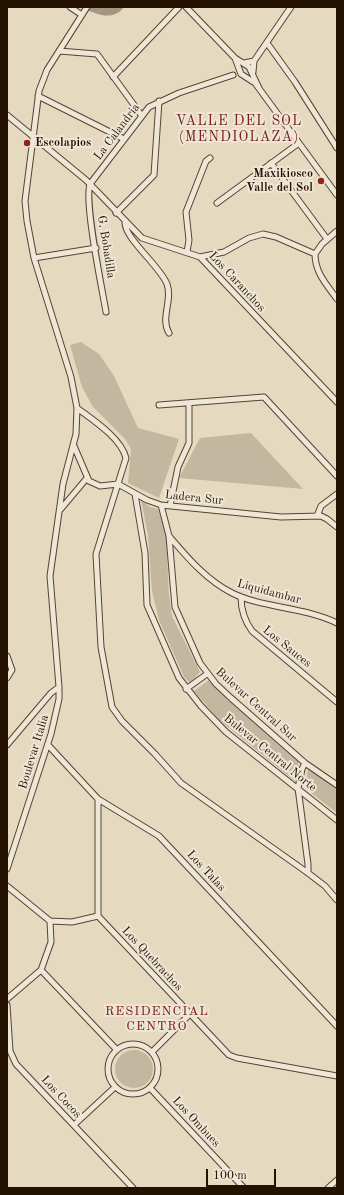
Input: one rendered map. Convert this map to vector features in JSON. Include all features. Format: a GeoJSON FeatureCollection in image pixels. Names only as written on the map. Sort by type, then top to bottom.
{"type":"FeatureCollection","features":[{"type":"Feature","properties":{"kind":"street"},"geometry":{"type":"LineString","coordinates":[[70,7],[84,11]]}},
{"type":"Feature","properties":{"kind":"street"},"geometry":{"type":"LineString","coordinates":[[113,77],[179,7]]}},
{"type":"Feature","properties":{"kind":"street"},"geometry":{"type":"LineString","coordinates":[[186,7],[235,58],[249,67],[259,88],[337,195]]}},
{"type":"Feature","properties":{"kind":"street"},"geometry":{"type":"LineString","coordinates":[[246,78],[252,73],[254,61],[291,7]]}},
{"type":"Feature","properties":{"kind":"street","name":"Boulevar Italia"},"geometry":{"type":"LineString","coordinates":[[7,869],[48,746],[59,699],[50,576],[65,478],[76,434],[77,408],[72,377],[34,258],[26,221],[25,200],[38,96],[45,74],[84,11]]}},
{"type":"Feature","properties":{"kind":"street"},"geometry":{"type":"LineString","coordinates":[[267,43],[295,82],[337,148]]}},
{"type":"Feature","properties":{"kind":"street"},"geometry":{"type":"LineString","coordinates":[[59,51],[94,52],[99,56],[142,116]]}},
{"type":"Feature","properties":{"kind":"street"},"geometry":{"type":"LineString","coordinates":[[235,58],[241,74],[259,88]]}},
{"type":"Feature","properties":{"kind":"street"},"geometry":{"type":"LineString","coordinates":[[242,63],[254,61]]}},
{"type":"Feature","properties":{"kind":"street","name":"La Calandria"},"geometry":{"type":"LineString","coordinates":[[90,184],[149,107],[159,101],[233,75],[242,63]]}},
{"type":"Feature","properties":{"kind":"street"},"geometry":{"type":"LineString","coordinates":[[233,75],[246,78]]}},
{"type":"Feature","properties":{"kind":"street"},"geometry":{"type":"LineString","coordinates":[[38,96],[124,139]]}},
{"type":"Feature","properties":{"kind":"street"},"geometry":{"type":"LineString","coordinates":[[116,213],[154,175],[159,101]]}},
{"type":"Feature","properties":{"kind":"street","name":"Los Caranchos"},"geometry":{"type":"LineString","coordinates":[[7,115],[90,184],[116,213],[145,240],[188,252],[200,257],[337,402]]}},
{"type":"Feature","properties":{"kind":"street"},"geometry":{"type":"LineString","coordinates":[[217,203],[299,143]]}},
{"type":"Feature","properties":{"kind":"street"},"geometry":{"type":"LineString","coordinates":[[188,252],[189,240],[186,212],[206,161],[210,158]]}},
{"type":"Feature","properties":{"kind":"street"},"geometry":{"type":"LineString","coordinates":[[271,163],[327,239]]}},
{"type":"Feature","properties":{"kind":"street","name":"G. Bobadilla"},"geometry":{"type":"LineString","coordinates":[[90,184],[89,191],[96,248],[106,312]]}},
{"type":"Feature","properties":{"kind":"street"},"geometry":{"type":"LineString","coordinates":[[125,222],[126,230],[168,286],[166,321],[169,333]]}},
{"type":"Feature","properties":{"kind":"street"},"geometry":{"type":"LineString","coordinates":[[337,231],[327,239],[315,254],[316,266],[320,276],[337,299]]}},
{"type":"Feature","properties":{"kind":"street"},"geometry":{"type":"LineString","coordinates":[[200,257],[224,252],[249,238],[263,234],[276,237],[315,254]]}},
{"type":"Feature","properties":{"kind":"street"},"geometry":{"type":"LineString","coordinates":[[34,258],[96,248]]}},
{"type":"Feature","properties":{"kind":"street"},"geometry":{"type":"LineString","coordinates":[[159,405],[264,397],[337,476]]}},
{"type":"Feature","properties":{"kind":"street"},"geometry":{"type":"LineString","coordinates":[[170,506],[178,467],[189,443],[189,403]]}},
{"type":"Feature","properties":{"kind":"street"},"geometry":{"type":"LineString","coordinates":[[77,408],[115,439],[122,448],[125,463],[96,554],[101,648],[112,707],[122,721],[155,754],[178,780],[308,873],[325,886],[337,900]]}},
{"type":"Feature","properties":{"kind":"street"},"geometry":{"type":"LineString","coordinates":[[74,445],[87,478],[100,486],[118,484]]}},
{"type":"Feature","properties":{"kind":"street"},"geometry":{"type":"LineString","coordinates":[[60,510],[87,478]]}},
{"type":"Feature","properties":{"kind":"street","name":"Ladera Sur"},"geometry":{"type":"LineString","coordinates":[[118,484],[147,500],[161,505],[281,517],[324,516],[337,527]]}},
{"type":"Feature","properties":{"kind":"street","name":"Bulevar Central Norte"},"geometry":{"type":"LineString","coordinates":[[135,494],[145,553],[147,605],[175,670],[186,689],[226,732],[337,820]]}},
{"type":"Feature","properties":{"kind":"street"},"geometry":{"type":"LineString","coordinates":[[317,516],[321,506],[337,494]]}},
{"type":"Feature","properties":{"kind":"street","name":"Bulevar Central Sur"},"geometry":{"type":"LineString","coordinates":[[161,505],[169,536],[175,607],[200,663],[207,674],[231,698],[305,763],[337,785]]}},
{"type":"Feature","properties":{"kind":"street","name":"Liquidambar"},"geometry":{"type":"LineString","coordinates":[[169,536],[201,571],[221,586],[241,597],[316,615],[337,623]]}},
{"type":"Feature","properties":{"kind":"street","name":"Los Sauces"},"geometry":{"type":"LineString","coordinates":[[241,597],[242,613],[252,631],[337,702]]}},
{"type":"Feature","properties":{"kind":"street"},"geometry":{"type":"LineString","coordinates":[[7,656],[12,670],[7,678]]}},
{"type":"Feature","properties":{"kind":"street"},"geometry":{"type":"LineString","coordinates":[[186,689],[207,674]]}},
{"type":"Feature","properties":{"kind":"street"},"geometry":{"type":"LineString","coordinates":[[7,746],[51,693],[59,687]]}},
{"type":"Feature","properties":{"kind":"street","name":"Los Talas"},"geometry":{"type":"LineString","coordinates":[[48,746],[98,799],[159,836],[337,1026]]}},
{"type":"Feature","properties":{"kind":"street"},"geometry":{"type":"LineString","coordinates":[[305,763],[302,769],[298,788],[308,873]]}},
{"type":"Feature","properties":{"kind":"street"},"geometry":{"type":"LineString","coordinates":[[7,886],[50,921],[72,922],[98,916],[98,799]]}},
{"type":"Feature","properties":{"kind":"street","name":"Los Quebrachos"},"geometry":{"type":"LineString","coordinates":[[98,916],[225,1052],[233,1057],[337,1076]]}},
{"type":"Feature","properties":{"kind":"street"},"geometry":{"type":"LineString","coordinates":[[7,1000],[41,970],[50,942],[50,921]]}},
{"type":"Feature","properties":{"kind":"street"},"geometry":{"type":"LineString","coordinates":[[41,970],[116,1049]]}},
{"type":"Feature","properties":{"kind":"street","name":"Los Cocos"},"geometry":{"type":"LineString","coordinates":[[7,1005],[12,1057],[16,1064],[134,1188]]}},
{"type":"Feature","properties":{"kind":"street"},"geometry":{"type":"LineString","coordinates":[[152,1052],[189,1015]]}},
{"type":"Feature","properties":{"kind":"street"},"geometry":{"type":"LineString","coordinates":[[138,1044],[152,1052],[158,1066],[158,1074],[150,1088],[136,1094],[129,1094],[115,1087],[111,1081],[108,1068],[109,1061],[116,1049],[123,1045],[138,1044]]}},
{"type":"Feature","properties":{"kind":"street"},"geometry":{"type":"LineString","coordinates":[[74,1125],[115,1087]]}},
{"type":"Feature","properties":{"kind":"street","name":"Los Ombues"},"geometry":{"type":"LineString","coordinates":[[150,1088],[244,1188]]}},
{"type":"Feature","properties":{"kind":"street"},"geometry":{"type":"LineString","coordinates":[[328,1188],[337,1180]]}},
{"type":"Feature","properties":{"kind":"shaded area"},"geometry":{"type":"Polygon","coordinates":[[[81,342],[99,354],[114,376],[138,428],[179,439],[159,498],[128,483],[131,449],[125,439],[93,407],[82,387],[70,345],[81,342]]]}},
{"type":"Feature","properties":{"kind":"shaded area"},"geometry":{"type":"Polygon","coordinates":[[[251,433],[303,489],[179,478],[200,438],[251,433]]]}},
{"type":"Feature","properties":{"kind":"shaded area"},"geometry":{"type":"Polygon","coordinates":[[[141,500],[150,507],[158,509],[166,534],[169,596],[172,616],[200,672],[190,683],[184,677],[159,620],[152,591],[148,535],[141,500]]]}},
{"type":"Feature","properties":{"kind":"shaded area"},"geometry":{"type":"Polygon","coordinates":[[[209,680],[228,700],[299,760],[296,782],[218,719],[194,691],[209,680]]]}},
{"type":"Feature","properties":{"kind":"shaded area"},"geometry":{"type":"Polygon","coordinates":[[[308,768],[337,789],[337,813],[305,788],[308,768]]]}},
{"type":"Feature","properties":{"kind":"shaded area"},"geometry":{"type":"Polygon","coordinates":[[[130,1050],[138,1050],[145,1053],[150,1058],[153,1069],[150,1080],[145,1085],[138,1088],[130,1088],[123,1085],[118,1080],[115,1073],[115,1065],[118,1058],[123,1053],[130,1050]]]}},
{"type":"Feature","properties":{"kind":"waterway"},"geometry":{"type":"LineString","coordinates":[[90,7],[109,12],[119,7]]}},
{"type":"Feature","properties":{"kind":"place","name":"Escolapios"},"geometry":{"type":"Point","coordinates":[27,143]}},
{"type":"Feature","properties":{"kind":"place","name":"Maxikiosco Valle del Sol"},"geometry":{"type":"Point","coordinates":[321,181]}},
{"type":"Feature","properties":{"kind":"district","name":"VALLE DEL SOL (MENDIOLAZA)"},"geometry":{"type":"Point","coordinates":[239,130]}},
{"type":"Feature","properties":{"kind":"district","name":"RESIDENCIAL CENTRO"},"geometry":{"type":"Point","coordinates":[157,1020]}}]}
